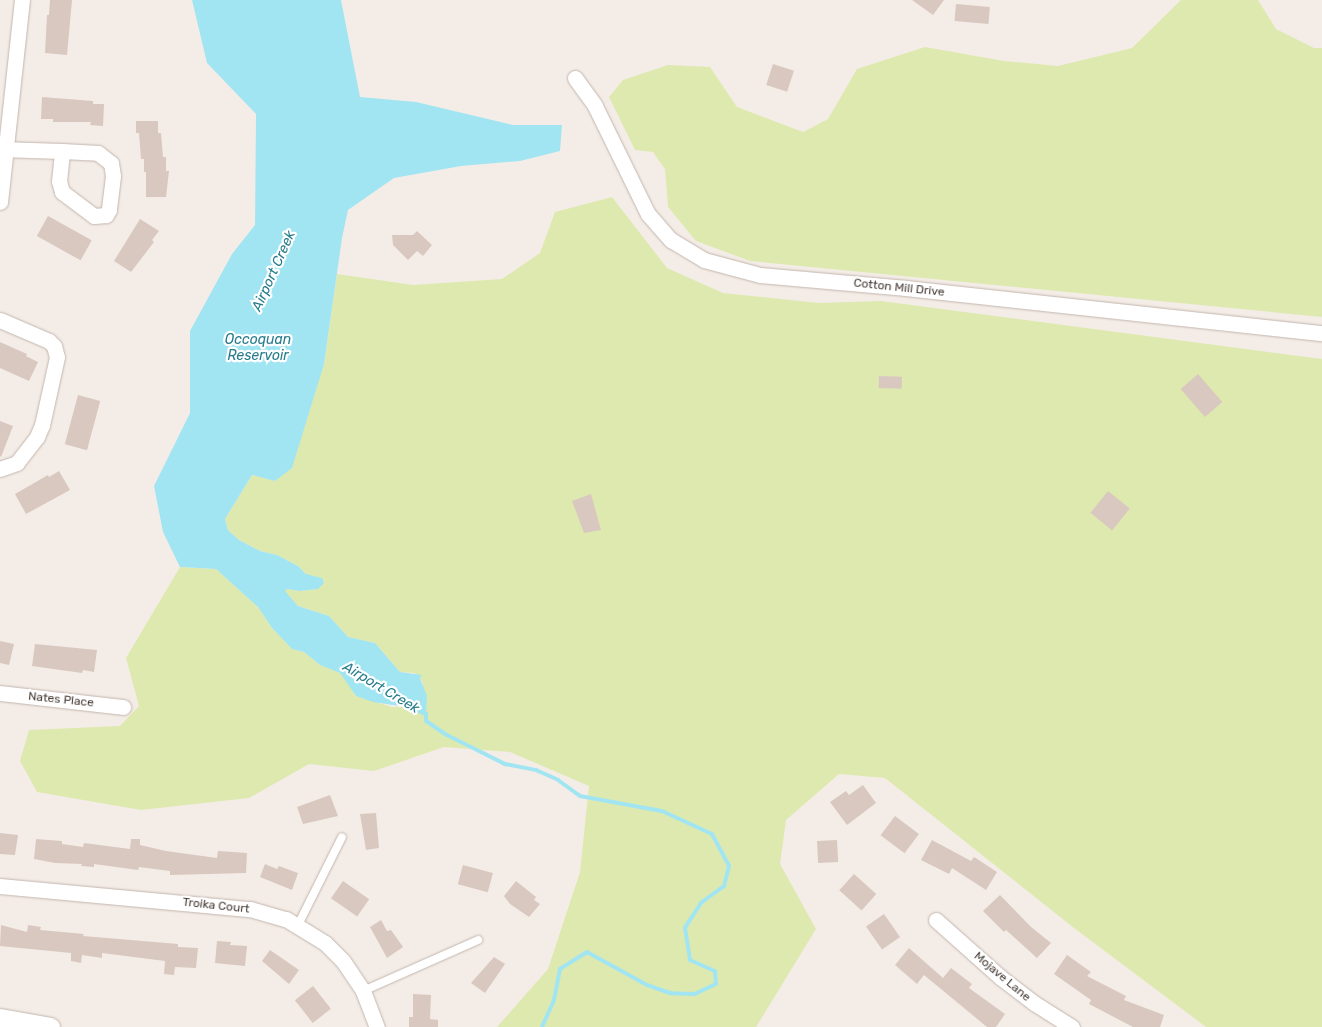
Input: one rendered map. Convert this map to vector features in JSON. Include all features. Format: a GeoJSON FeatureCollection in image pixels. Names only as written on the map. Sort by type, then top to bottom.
{"type":"FeatureCollection","features":[{"type":"Feature","properties":{"kind":"street"},"geometry":{"type":"LineString","coordinates":[[0,202],[2,149],[20,33],[22,0]]}},
{"type":"Feature","properties":{"kind":"street","name":"Cotton Mill Drive"},"geometry":{"type":"LineString","coordinates":[[575,78],[595,106],[648,214],[671,240],[704,260],[760,274],[1322,333]]}},
{"type":"Feature","properties":{"kind":"street"},"geometry":{"type":"LineString","coordinates":[[2,149],[98,153],[110,163],[114,176],[109,210],[106,215],[94,216],[62,192],[59,181],[62,152]]}},
{"type":"Feature","properties":{"kind":"street"},"geometry":{"type":"LineString","coordinates":[[0,320],[49,341],[57,357],[42,425],[37,437],[17,463],[0,469]]}},
{"type":"Feature","properties":{"kind":"street","name":"Nates Place"},"geometry":{"type":"LineString","coordinates":[[0,693],[123,707]]}},
{"type":"Feature","properties":{"kind":"street","name":"Troika Court"},"geometry":{"type":"LineString","coordinates":[[0,886],[266,912],[298,925],[325,943],[343,961],[363,991],[377,1027]]}},
{"type":"Feature","properties":{"kind":"street","name":"Mojave Lane"},"geometry":{"type":"LineString","coordinates":[[936,920],[1000,977],[1034,1003],[1072,1027]]}},
{"type":"Feature","properties":{"kind":"street"},"geometry":{"type":"LineString","coordinates":[[0,1018],[50,1027]]}},
{"type":"Feature","properties":{"kind":"lane"},"geometry":{"type":"LineString","coordinates":[[298,925],[342,837]]}},
{"type":"Feature","properties":{"kind":"lane"},"geometry":{"type":"LineString","coordinates":[[363,991],[478,940]]}},
{"type":"Feature","properties":{"kind":"green space"},"geometry":{"type":"Polygon","coordinates":[[[1181,0],[1258,0],[1276,29],[1314,48],[1322,48],[1322,317],[750,261],[696,241],[668,207],[665,169],[653,152],[635,150],[609,97],[623,80],[668,65],[710,67],[737,107],[803,132],[828,119],[857,69],[925,47],[1004,61],[1058,66],[1132,48],[1181,0]]]}},
{"type":"Feature","properties":{"kind":"green space"},"geometry":{"type":"Polygon","coordinates":[[[612,197],[667,268],[723,293],[819,303],[881,301],[1322,359],[1322,1027],[1206,1027],[1074,928],[885,778],[839,774],[786,820],[780,864],[816,929],[756,1027],[497,1027],[548,969],[580,872],[589,786],[510,752],[444,747],[374,771],[309,764],[249,798],[141,810],[37,792],[20,761],[29,730],[120,726],[139,706],[126,658],[180,567],[216,569],[258,607],[272,628],[292,649],[304,652],[320,665],[341,673],[356,696],[392,707],[406,707],[413,713],[423,683],[420,678],[414,673],[400,672],[375,643],[348,637],[329,616],[298,606],[284,591],[287,589],[300,591],[318,589],[306,574],[298,566],[277,555],[260,551],[239,540],[228,530],[225,519],[252,475],[275,481],[324,364],[337,274],[413,285],[502,279],[540,253],[555,212],[612,197]]]}},
{"type":"Feature","properties":{"kind":"water","name":"Occoquan Reservoir"},"geometry":{"type":"Polygon","coordinates":[[[192,0],[341,0],[360,97],[416,102],[513,125],[562,125],[560,151],[520,161],[461,166],[394,178],[348,210],[342,238],[324,364],[292,468],[275,481],[252,475],[225,519],[228,530],[239,540],[260,551],[277,555],[298,566],[306,574],[322,578],[324,583],[318,589],[300,591],[287,589],[285,591],[298,606],[329,616],[348,637],[375,643],[400,672],[422,675],[420,678],[427,696],[426,714],[413,713],[406,707],[373,702],[356,696],[340,673],[320,665],[304,652],[292,649],[272,628],[258,607],[216,569],[180,567],[163,532],[154,486],[190,413],[190,331],[232,254],[255,225],[256,114],[207,63],[192,0]]]}},
{"type":"Feature","properties":{"kind":"building"},"geometry":{"type":"Polygon","coordinates":[[[50,0],[72,0],[67,55],[45,53],[47,15],[49,15],[50,0]]]}},
{"type":"Feature","properties":{"kind":"building"},"geometry":{"type":"Polygon","coordinates":[[[912,0],[944,0],[933,15],[912,0]]]}},
{"type":"Feature","properties":{"kind":"building"},"geometry":{"type":"Polygon","coordinates":[[[956,4],[990,7],[988,24],[955,21],[956,4]]]}},
{"type":"Feature","properties":{"kind":"building"},"geometry":{"type":"Polygon","coordinates":[[[773,64],[794,71],[787,92],[766,85],[773,64]]]}},
{"type":"Feature","properties":{"kind":"building"},"geometry":{"type":"Polygon","coordinates":[[[42,97],[93,101],[93,104],[104,104],[103,126],[90,125],[91,122],[53,122],[53,119],[41,119],[42,97]]]}},
{"type":"Feature","properties":{"kind":"building"},"geometry":{"type":"Polygon","coordinates":[[[136,121],[158,121],[158,133],[161,133],[163,157],[166,157],[166,171],[169,171],[166,197],[146,197],[146,172],[144,172],[144,159],[141,159],[139,133],[136,133],[136,121]]]}},
{"type":"Feature","properties":{"kind":"building"},"geometry":{"type":"Polygon","coordinates":[[[48,216],[92,240],[81,260],[37,236],[48,216]]]}},
{"type":"Feature","properties":{"kind":"building"},"geometry":{"type":"Polygon","coordinates":[[[140,219],[159,231],[152,240],[154,242],[131,272],[114,261],[140,219]]]}},
{"type":"Feature","properties":{"kind":"building"},"geometry":{"type":"Polygon","coordinates":[[[417,231],[432,245],[423,256],[417,251],[408,260],[393,245],[392,235],[413,235],[417,231]]]}},
{"type":"Feature","properties":{"kind":"building"},"geometry":{"type":"Polygon","coordinates":[[[0,342],[27,354],[26,356],[38,362],[29,381],[0,368],[0,342]]]}},
{"type":"Feature","properties":{"kind":"building"},"geometry":{"type":"Polygon","coordinates":[[[1198,374],[1222,402],[1205,417],[1181,389],[1198,374]]]}},
{"type":"Feature","properties":{"kind":"building"},"geometry":{"type":"Polygon","coordinates":[[[879,376],[902,377],[902,389],[879,388],[879,376]]]}},
{"type":"Feature","properties":{"kind":"building"},"geometry":{"type":"Polygon","coordinates":[[[78,395],[100,401],[87,450],[65,444],[78,395]]]}},
{"type":"Feature","properties":{"kind":"building"},"geometry":{"type":"Polygon","coordinates":[[[0,421],[13,426],[1,457],[0,456],[0,421]]]}},
{"type":"Feature","properties":{"kind":"building"},"geometry":{"type":"Polygon","coordinates":[[[59,471],[70,490],[26,514],[15,494],[48,475],[49,477],[59,471]]]}},
{"type":"Feature","properties":{"kind":"building"},"geometry":{"type":"Polygon","coordinates":[[[1108,491],[1130,509],[1112,530],[1090,513],[1108,491]]]}},
{"type":"Feature","properties":{"kind":"building"},"geometry":{"type":"Polygon","coordinates":[[[591,494],[601,530],[584,533],[572,501],[591,494]]]}},
{"type":"Feature","properties":{"kind":"building"},"geometry":{"type":"Polygon","coordinates":[[[0,641],[14,644],[9,665],[0,663],[0,641]]]}},
{"type":"Feature","properties":{"kind":"building"},"geometry":{"type":"Polygon","coordinates":[[[35,644],[97,650],[94,672],[83,670],[82,673],[32,666],[35,644]]]}},
{"type":"Feature","properties":{"kind":"building"},"geometry":{"type":"Polygon","coordinates":[[[863,785],[876,803],[847,825],[830,802],[846,791],[849,795],[863,785]]]}},
{"type":"Feature","properties":{"kind":"building"},"geometry":{"type":"Polygon","coordinates":[[[330,795],[338,816],[303,824],[297,807],[330,795]]]}},
{"type":"Feature","properties":{"kind":"building"},"geometry":{"type":"Polygon","coordinates":[[[376,813],[379,848],[366,850],[360,814],[376,813]]]}},
{"type":"Feature","properties":{"kind":"building"},"geometry":{"type":"Polygon","coordinates":[[[895,816],[919,834],[905,853],[881,835],[895,816]]]}},
{"type":"Feature","properties":{"kind":"building"},"geometry":{"type":"Polygon","coordinates":[[[0,833],[18,835],[15,855],[0,854],[0,833]]]}},
{"type":"Feature","properties":{"kind":"building"},"geometry":{"type":"Polygon","coordinates":[[[36,839],[62,841],[62,844],[83,847],[84,843],[130,849],[131,839],[140,839],[140,845],[166,851],[217,858],[218,851],[247,853],[246,873],[170,875],[170,871],[139,867],[138,870],[94,864],[94,867],[81,866],[82,864],[55,863],[34,859],[36,839]]]}},
{"type":"Feature","properties":{"kind":"building"},"geometry":{"type":"Polygon","coordinates":[[[837,840],[838,862],[818,863],[817,841],[837,840]]]}},
{"type":"Feature","properties":{"kind":"building"},"geometry":{"type":"Polygon","coordinates":[[[932,840],[971,861],[974,857],[997,872],[986,890],[952,868],[949,874],[921,860],[932,840]]]}},
{"type":"Feature","properties":{"kind":"building"},"geometry":{"type":"Polygon","coordinates":[[[265,864],[277,869],[279,866],[298,873],[292,890],[260,877],[265,864]]]}},
{"type":"Feature","properties":{"kind":"building"},"geometry":{"type":"Polygon","coordinates":[[[463,865],[493,873],[488,892],[458,884],[463,865]]]}},
{"type":"Feature","properties":{"kind":"building"},"geometry":{"type":"Polygon","coordinates":[[[854,874],[876,894],[862,910],[839,890],[854,874]]]}},
{"type":"Feature","properties":{"kind":"building"},"geometry":{"type":"Polygon","coordinates":[[[343,881],[369,899],[357,917],[331,898],[343,881]]]}},
{"type":"Feature","properties":{"kind":"building"},"geometry":{"type":"Polygon","coordinates":[[[516,881],[536,897],[534,900],[540,904],[529,917],[510,904],[504,896],[516,881]]]}},
{"type":"Feature","properties":{"kind":"building"},"geometry":{"type":"Polygon","coordinates":[[[1000,895],[1030,926],[1051,943],[1037,958],[1006,930],[1004,932],[983,911],[1000,895]]]}},
{"type":"Feature","properties":{"kind":"building"},"geometry":{"type":"Polygon","coordinates":[[[884,914],[900,937],[882,950],[866,927],[884,914]]]}},
{"type":"Feature","properties":{"kind":"building"},"geometry":{"type":"Polygon","coordinates":[[[381,920],[387,931],[391,930],[403,947],[387,958],[370,927],[381,920]]]}},
{"type":"Feature","properties":{"kind":"building"},"geometry":{"type":"Polygon","coordinates":[[[1,925],[27,932],[28,925],[41,927],[40,930],[84,934],[83,936],[178,944],[178,947],[198,948],[196,968],[175,967],[174,975],[164,974],[165,961],[102,953],[102,958],[82,955],[81,963],[71,961],[71,953],[0,946],[1,925]]]}},
{"type":"Feature","properties":{"kind":"building"},"geometry":{"type":"Polygon","coordinates":[[[217,941],[231,942],[230,945],[247,946],[245,966],[215,963],[217,941]]]}},
{"type":"Feature","properties":{"kind":"building"},"geometry":{"type":"Polygon","coordinates":[[[909,948],[943,978],[951,968],[972,984],[969,988],[1005,1014],[996,1027],[987,1027],[924,975],[917,984],[895,965],[909,948]]]}},
{"type":"Feature","properties":{"kind":"building"},"geometry":{"type":"Polygon","coordinates":[[[270,950],[299,970],[289,984],[262,961],[270,950]]]}},
{"type":"Feature","properties":{"kind":"building"},"geometry":{"type":"Polygon","coordinates":[[[1067,955],[1091,972],[1087,976],[1126,996],[1124,1000],[1164,1015],[1160,1027],[1133,1027],[1089,1004],[1091,1000],[1054,974],[1067,955]]]}},
{"type":"Feature","properties":{"kind":"building"},"geometry":{"type":"Polygon","coordinates":[[[494,957],[505,964],[485,993],[471,983],[494,957]]]}},
{"type":"Feature","properties":{"kind":"building"},"geometry":{"type":"Polygon","coordinates":[[[313,986],[331,1009],[313,1023],[295,1000],[313,986]]]}},
{"type":"Feature","properties":{"kind":"building"},"geometry":{"type":"Polygon","coordinates":[[[413,994],[431,995],[430,1019],[438,1020],[438,1027],[409,1027],[409,1017],[413,1017],[413,994]]]}},
{"type":"Feature","properties":{"kind":"waterway","name":"Airport Creek"},"geometry":{"type":"LineString","coordinates":[[423,713],[426,714],[426,721],[447,735],[505,764],[536,770],[558,780],[580,796],[662,811],[712,834],[729,866],[724,886],[701,903],[685,928],[690,960],[715,971],[716,984],[695,994],[670,993],[647,985],[587,952],[560,969],[554,1000],[542,1027]]}}]}
